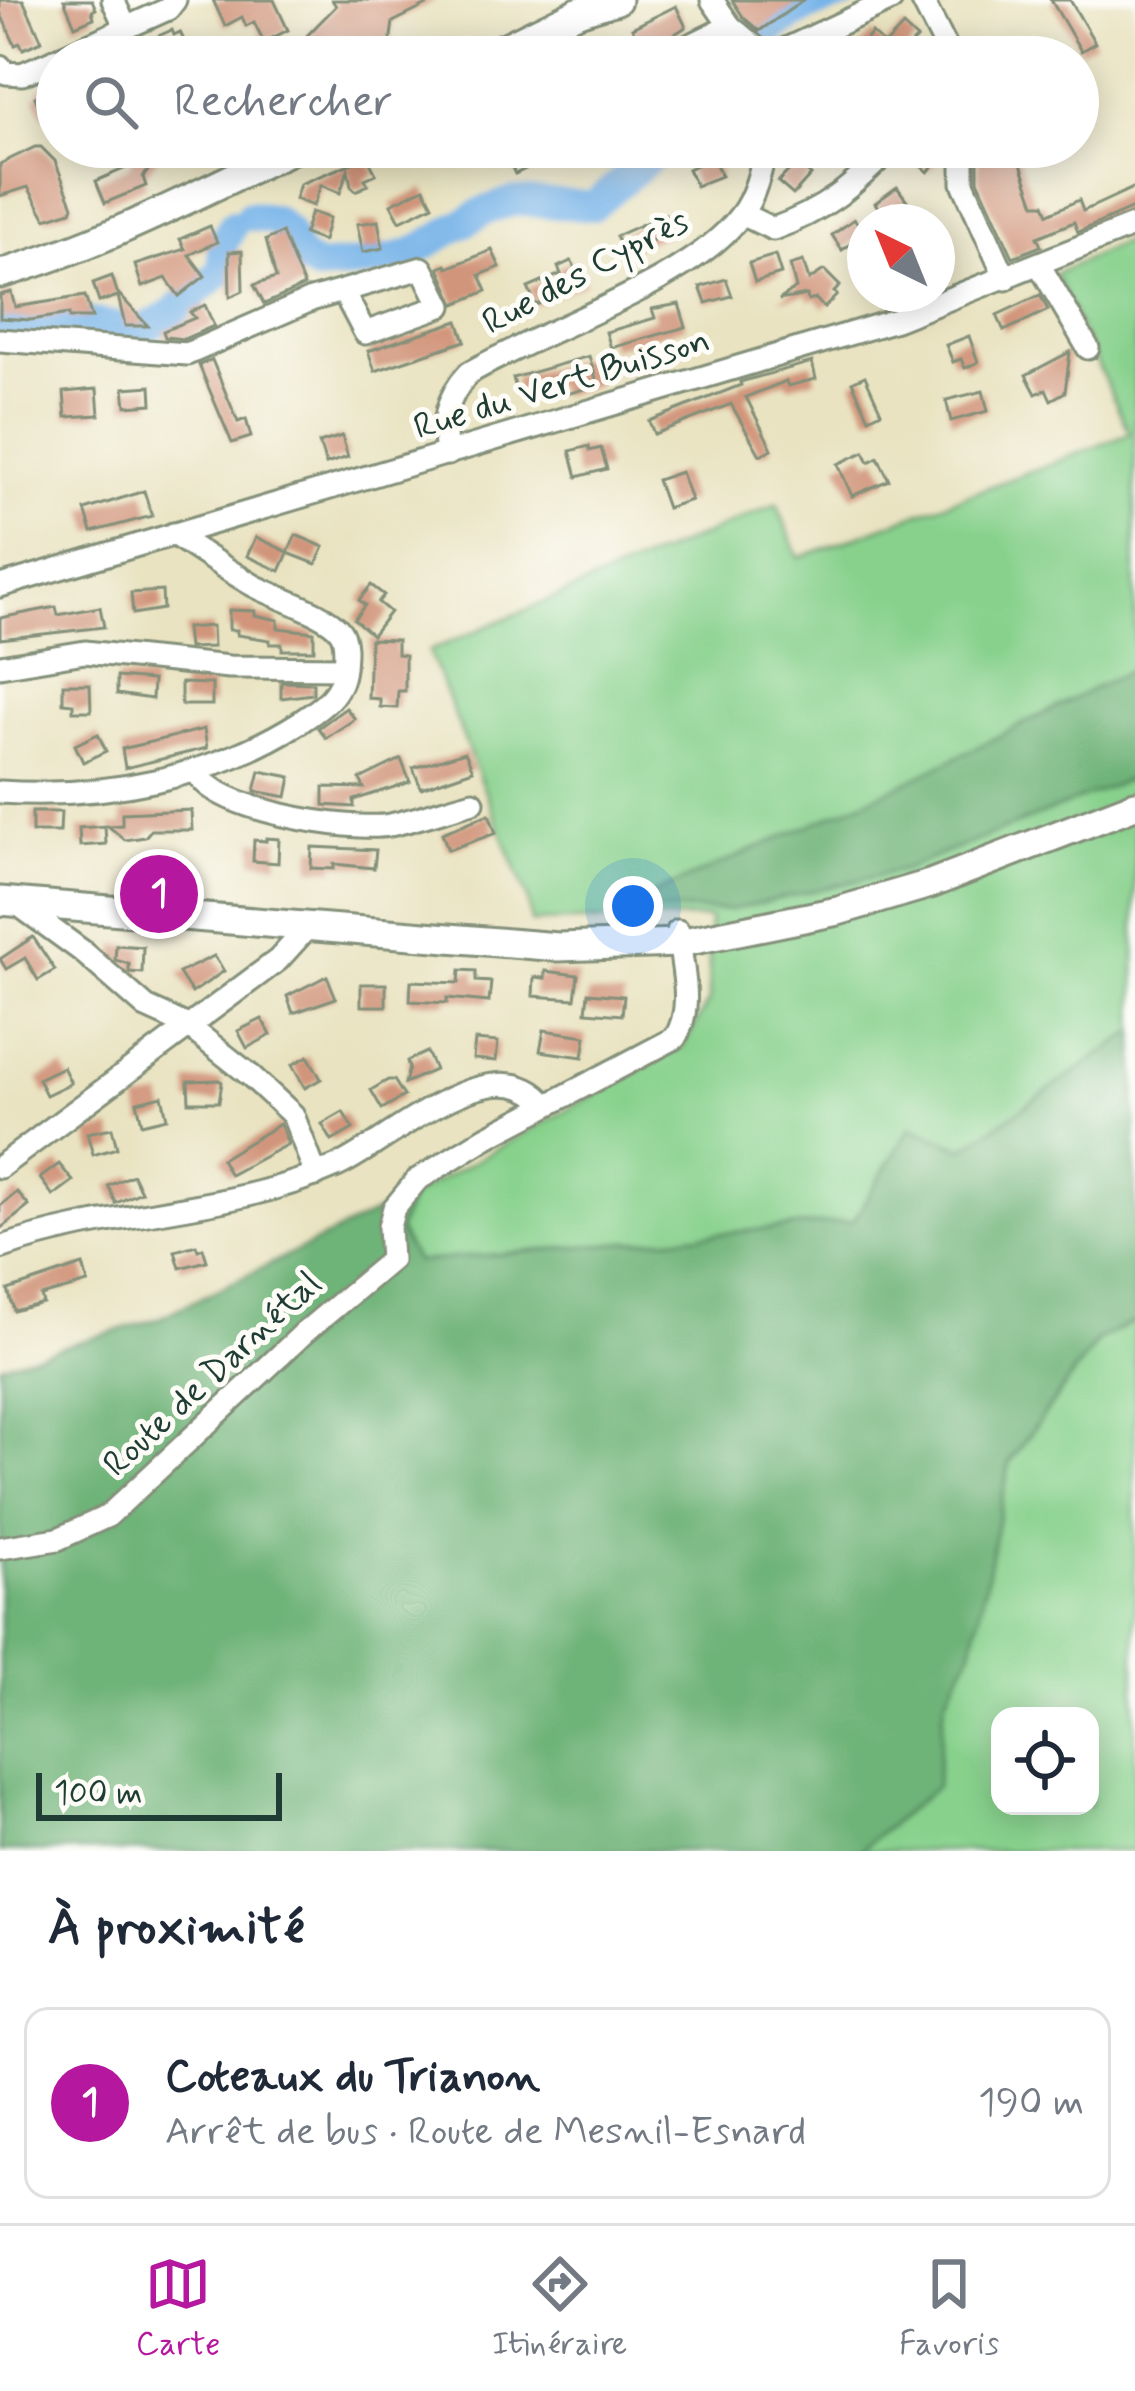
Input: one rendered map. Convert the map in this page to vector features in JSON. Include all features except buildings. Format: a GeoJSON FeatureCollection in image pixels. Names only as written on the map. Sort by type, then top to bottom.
{"type":"FeatureCollection","features":[{"type":"Feature","properties":{"kind":"main road"},"geometry":{"type":"LineString","coordinates":[[527,36],[586,6],[616,0]]}},
{"type":"Feature","properties":{"kind":"main road"},"geometry":{"type":"LineString","coordinates":[[0,274],[145,220],[253,168]]}},
{"type":"Feature","properties":{"kind":"main road"},"geometry":{"type":"LineString","coordinates":[[5,897],[558,946],[678,937],[838,911],[930,884],[1135,805]]}},
{"type":"Feature","properties":{"kind":"main road"},"geometry":{"type":"LineString","coordinates":[[5,897],[560,938],[678,937]]}},
{"type":"Feature","properties":{"kind":"street"},"geometry":{"type":"LineString","coordinates":[[113,0],[125,28]]}},
{"type":"Feature","properties":{"kind":"street"},"geometry":{"type":"LineString","coordinates":[[107,36],[168,9],[175,0]]}},
{"type":"Feature","properties":{"kind":"street"},"geometry":{"type":"LineString","coordinates":[[712,0],[742,36]]}},
{"type":"Feature","properties":{"kind":"street"},"geometry":{"type":"LineString","coordinates":[[813,36],[891,0]]}},
{"type":"Feature","properties":{"kind":"street"},"geometry":{"type":"LineString","coordinates":[[922,0],[940,36]]}},
{"type":"Feature","properties":{"kind":"street"},"geometry":{"type":"LineString","coordinates":[[709,36],[730,26]]}},
{"type":"Feature","properties":{"kind":"street"},"geometry":{"type":"LineString","coordinates":[[0,66],[6,73],[22,74],[36,68]]}},
{"type":"Feature","properties":{"kind":"street","name":"Rue des Cyprès"},"geometry":{"type":"LineString","coordinates":[[448,454],[442,426],[457,385],[469,373],[710,250],[742,214],[761,168]]}},
{"type":"Feature","properties":{"kind":"street"},"geometry":{"type":"LineString","coordinates":[[742,214],[773,230],[814,214],[850,190],[871,168]]}},
{"type":"Feature","properties":{"kind":"street"},"geometry":{"type":"LineString","coordinates":[[963,168],[963,183],[1006,279]]}},
{"type":"Feature","properties":{"kind":"street","name":"Rue du Vert Buisson"},"geometry":{"type":"LineString","coordinates":[[0,586],[896,320],[1135,226]]}},
{"type":"Feature","properties":{"kind":"street"},"geometry":{"type":"LineString","coordinates":[[1040,266],[1088,348]]}},
{"type":"Feature","properties":{"kind":"street"},"geometry":{"type":"LineString","coordinates":[[0,340],[187,354],[344,291]]}},
{"type":"Feature","properties":{"kind":"street"},"geometry":{"type":"LineString","coordinates":[[0,793],[115,788],[196,770],[259,745],[318,710],[339,689],[344,642],[336,627],[252,585],[173,534]]}},
{"type":"Feature","properties":{"kind":"street"},"geometry":{"type":"LineString","coordinates":[[0,666],[85,652],[229,667],[344,668]]}},
{"type":"Feature","properties":{"kind":"street"},"geometry":{"type":"LineString","coordinates":[[196,770],[210,790],[230,799],[339,825],[387,826],[473,802]]}},
{"type":"Feature","properties":{"kind":"street"},"geometry":{"type":"LineString","coordinates":[[5,897],[82,951],[146,1007],[188,1026],[293,1115],[316,1175]]}},
{"type":"Feature","properties":{"kind":"street"},"geometry":{"type":"LineString","coordinates":[[262,923],[271,945],[262,968]]}},
{"type":"Feature","properties":{"kind":"street"},"geometry":{"type":"LineString","coordinates":[[0,1167],[278,960],[308,927]]}},
{"type":"Feature","properties":{"kind":"street"},"geometry":{"type":"LineString","coordinates":[[0,1248],[62,1230],[259,1195],[343,1163],[442,1102],[480,1088],[515,1085],[536,1093],[546,1105],[675,1038],[686,1006],[678,937]]}},
{"type":"Feature","properties":{"kind":"street","name":"Route de Darnétal"},"geometry":{"type":"LineString","coordinates":[[0,1548],[58,1539],[88,1528],[129,1497],[305,1332],[391,1260],[391,1216],[409,1187],[440,1163],[546,1105]]}},
{"type":"Feature","properties":{"kind":"green space"},"geometry":{"type":"Polygon","coordinates":[[[1135,237],[1135,1031],[964,1149],[911,1127],[853,1221],[416,1262],[398,1230],[411,1196],[683,1046],[709,1001],[709,918],[531,922],[528,900],[429,651],[777,504],[799,558],[1130,434],[1055,274],[1135,237]]]}},
{"type":"Feature","properties":{"kind":"green space"},"geometry":{"type":"Polygon","coordinates":[[[1135,668],[1135,777],[906,869],[731,910],[644,911],[648,896],[905,783],[1135,668]]]}},
{"type":"Feature","properties":{"kind":"green space"},"geometry":{"type":"Polygon","coordinates":[[[1135,1031],[1135,1321],[1097,1341],[1010,1461],[972,1650],[945,1700],[936,1787],[859,1851],[0,1851],[0,1365],[157,1319],[411,1196],[398,1230],[416,1262],[853,1221],[911,1127],[964,1148],[1135,1031]]]}},
{"type":"Feature","properties":{"kind":"green space"},"geometry":{"type":"Polygon","coordinates":[[[1135,1321],[1135,1851],[859,1851],[936,1787],[945,1700],[972,1650],[1010,1462],[1098,1341],[1135,1321]]]}},
{"type":"Feature","properties":{"kind":"waterway"},"geometry":{"type":"LineString","coordinates":[[761,36],[818,0]]}},
{"type":"Feature","properties":{"kind":"waterway"},"geometry":{"type":"LineString","coordinates":[[778,24],[853,0]]}},
{"type":"Feature","properties":{"kind":"waterway"},"geometry":{"type":"LineString","coordinates":[[250,216],[275,220],[286,230],[299,257],[318,268],[373,263],[412,253],[484,211],[514,201],[593,206],[638,168]]}},
{"type":"Feature","properties":{"kind":"waterway"},"geometry":{"type":"LineString","coordinates":[[0,323],[81,321],[140,330],[166,318],[223,270],[222,246],[233,225]]}},
{"type":"Feature","properties":{"kind":"place","name":"Coteaux du Trianon"},"geometry":{"type":"Point","coordinates":[159,894]}}]}
